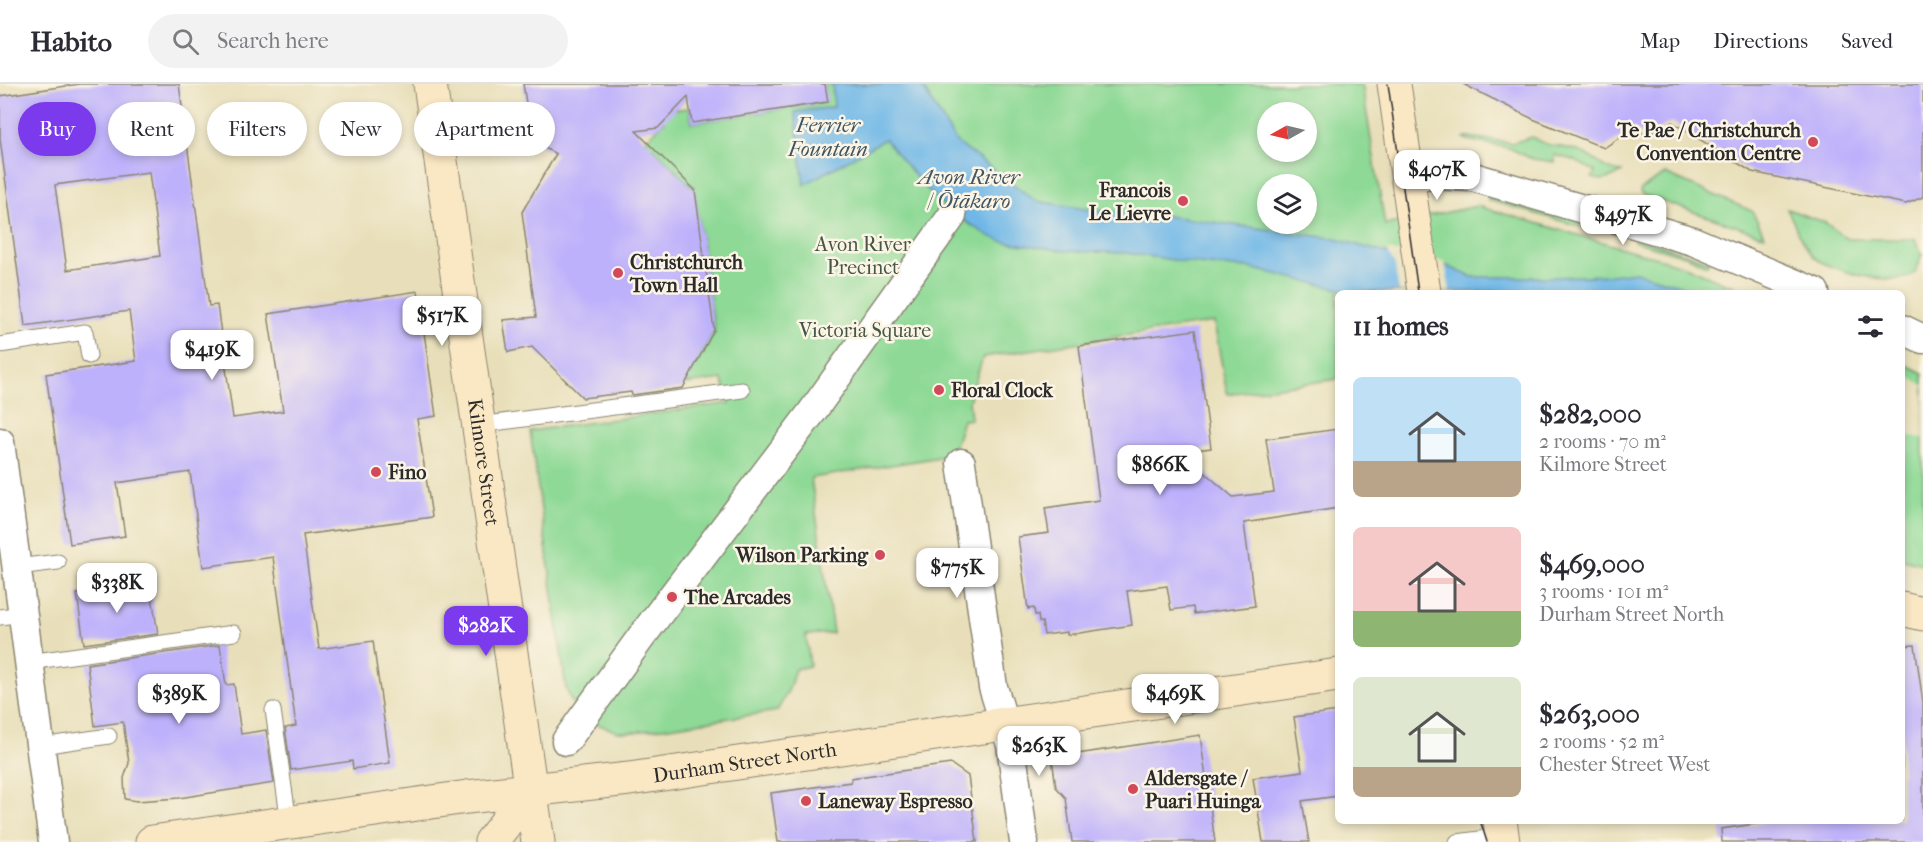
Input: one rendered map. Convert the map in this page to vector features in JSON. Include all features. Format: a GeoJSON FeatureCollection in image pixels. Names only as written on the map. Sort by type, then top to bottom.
{"type":"FeatureCollection","features":[{"type":"Feature","properties":{"kind":"main road","name":"Kilmore Street"},"geometry":{"type":"LineString","coordinates":[[430,84],[538,842]]}},
{"type":"Feature","properties":{"kind":"main road"},"geometry":{"type":"LineString","coordinates":[[1394,84],[1424,290]]}},
{"type":"Feature","properties":{"kind":"main road"},"geometry":{"type":"LineString","coordinates":[[1905,610],[1923,614]]}},
{"type":"Feature","properties":{"kind":"main road","name":"Durham Street North"},"geometry":{"type":"LineString","coordinates":[[153,842],[467,797],[628,779],[1335,675]]}},
{"type":"Feature","properties":{"kind":"main road"},"geometry":{"type":"LineString","coordinates":[[490,842],[531,790]]}},
{"type":"Feature","properties":{"kind":"street"},"geometry":{"type":"LineString","coordinates":[[1407,177],[1435,175],[1473,177],[1692,241],[1810,290]]}},
{"type":"Feature","properties":{"kind":"street"},"geometry":{"type":"LineString","coordinates":[[566,741],[814,408],[952,216]]}},
{"type":"Feature","properties":{"kind":"street"},"geometry":{"type":"LineString","coordinates":[[1905,330],[1923,339]]}},
{"type":"Feature","properties":{"kind":"street"},"geometry":{"type":"LineString","coordinates":[[0,442],[17,567],[11,616],[29,662],[53,842]]}},
{"type":"Feature","properties":{"kind":"street"},"geometry":{"type":"LineString","coordinates":[[961,463],[993,687],[1011,745],[1024,842]]}},
{"type":"Feature","properties":{"kind":"lane"},"geometry":{"type":"LineString","coordinates":[[0,345],[85,332],[89,356]]}},
{"type":"Feature","properties":{"kind":"lane"},"geometry":{"type":"LineString","coordinates":[[479,425],[742,390]]}},
{"type":"Feature","properties":{"kind":"lane"},"geometry":{"type":"LineString","coordinates":[[17,567],[58,562]]}},
{"type":"Feature","properties":{"kind":"lane"},"geometry":{"type":"LineString","coordinates":[[29,662],[234,633]]}},
{"type":"Feature","properties":{"kind":"lane"},"geometry":{"type":"LineString","coordinates":[[273,710],[289,823]]}},
{"type":"Feature","properties":{"kind":"lane"},"geometry":{"type":"LineString","coordinates":[[41,746],[109,736]]}},
{"type":"Feature","properties":{"kind":"lane"},"geometry":{"type":"LineString","coordinates":[[1456,842],[1502,833]]}},
{"type":"Feature","properties":{"kind":"green space","name":"Avon River Precinct"},"geometry":{"type":"Polygon","coordinates":[[[825,84],[1362,84],[1385,225],[1477,206],[1685,266],[1741,290],[1335,290],[1335,379],[1227,394],[1214,322],[983,357],[969,401],[971,419],[963,420],[952,455],[811,478],[833,633],[806,635],[810,666],[795,669],[789,689],[777,711],[635,732],[618,732],[592,722],[572,703],[566,688],[530,431],[730,403],[722,379],[685,384],[712,334],[715,333],[694,186],[691,186],[652,147],[643,148],[643,143],[665,121],[662,111],[689,108],[692,123],[827,102],[825,84]]]}},
{"type":"Feature","properties":{"kind":"green space"},"geometry":{"type":"Polygon","coordinates":[[[1532,137],[1550,145],[1584,153],[1608,168],[1622,172],[1600,180],[1592,178],[1595,171],[1573,160],[1554,155],[1554,162],[1532,159],[1509,148],[1464,138],[1512,143],[1532,137]]]}},
{"type":"Feature","properties":{"kind":"green space"},"geometry":{"type":"Polygon","coordinates":[[[1665,174],[1752,211],[1765,236],[1643,195],[1640,192],[1641,189],[1665,174]]]}},
{"type":"Feature","properties":{"kind":"green space"},"geometry":{"type":"Polygon","coordinates":[[[1489,196],[1586,219],[1583,227],[1488,200],[1489,196]]]}},
{"type":"Feature","properties":{"kind":"green space"},"geometry":{"type":"Polygon","coordinates":[[[1787,209],[1824,222],[1848,239],[1915,239],[1922,254],[1917,268],[1912,275],[1891,279],[1862,276],[1833,267],[1814,257],[1806,247],[1787,209]]]}},
{"type":"Feature","properties":{"kind":"green space"},"geometry":{"type":"Polygon","coordinates":[[[1635,237],[1709,261],[1707,265],[1686,256],[1634,241],[1635,237]]]}},
{"type":"Feature","properties":{"kind":"green space"},"geometry":{"type":"Polygon","coordinates":[[[1905,364],[1923,373],[1923,564],[1905,560],[1905,364]]]}},
{"type":"Feature","properties":{"kind":"water","name":"Avon River / Ōtākaro"},"geometry":{"type":"Polygon","coordinates":[[[832,84],[921,84],[956,142],[1036,201],[1092,210],[1159,215],[1257,228],[1257,234],[1302,234],[1332,238],[1390,254],[1447,266],[1472,277],[1552,277],[1636,272],[1694,290],[1344,290],[1250,268],[1207,265],[1126,253],[1065,251],[1002,241],[983,232],[949,210],[926,188],[885,139],[804,185],[795,112],[834,107],[832,84]]]}},
{"type":"Feature","properties":{"kind":"pier"},"geometry":{"type":"Polygon","coordinates":[[[1387,250],[1445,262],[1450,290],[1399,290],[1395,266],[1387,250]]]}},
{"type":"Feature","properties":{"kind":"pier"},"geometry":{"type":"Polygon","coordinates":[[[1905,374],[1923,385],[1923,438],[1905,435],[1905,374]]]}},
{"type":"Feature","properties":{"kind":"building"},"geometry":{"type":"Polygon","coordinates":[[[80,84],[179,84],[181,102],[108,102],[108,156],[189,156],[209,306],[217,305],[233,418],[283,411],[268,314],[418,291],[436,416],[417,419],[432,517],[303,535],[319,649],[373,641],[390,763],[353,769],[352,761],[291,770],[285,728],[296,726],[273,557],[203,567],[190,472],[117,483],[125,536],[70,544],[46,374],[136,361],[129,311],[25,326],[0,139],[0,96],[80,84]],[[149,172],[55,185],[67,270],[160,256],[149,172]]]}},
{"type":"Feature","properties":{"kind":"building","name":"Christchurch Town Hall"},"geometry":{"type":"Polygon","coordinates":[[[523,84],[825,84],[828,102],[692,123],[688,97],[658,128],[636,131],[695,190],[714,330],[683,388],[632,395],[631,392],[583,398],[532,347],[508,352],[503,320],[536,317],[522,212],[556,154],[555,102],[526,102],[523,84]]]}},
{"type":"Feature","properties":{"kind":"building","name":"Te Pae / Christchurch Convention Centre"},"geometry":{"type":"Polygon","coordinates":[[[1463,84],[1923,84],[1923,197],[1906,204],[1752,172],[1672,122],[1646,136],[1634,128],[1604,148],[1533,119],[1463,84]]]}},
{"type":"Feature","properties":{"kind":"building"},"geometry":{"type":"Polygon","coordinates":[[[1195,330],[1211,448],[1181,452],[1233,497],[1274,492],[1266,439],[1335,429],[1335,508],[1244,523],[1255,606],[1194,614],[1193,607],[1171,610],[1167,586],[1127,591],[1132,625],[1067,635],[1067,632],[1044,635],[1042,622],[1039,622],[1038,615],[1035,615],[1034,608],[1028,609],[1018,537],[1049,533],[1045,508],[1099,500],[1079,346],[1195,330]]]}},
{"type":"Feature","properties":{"kind":"building"},"geometry":{"type":"Polygon","coordinates":[[[150,584],[158,634],[84,644],[77,594],[150,584]]]}},
{"type":"Feature","properties":{"kind":"building"},"geometry":{"type":"Polygon","coordinates":[[[220,645],[226,685],[234,684],[241,734],[266,730],[274,783],[179,798],[137,801],[125,799],[124,778],[129,763],[123,722],[95,726],[87,664],[220,645]]]}},
{"type":"Feature","properties":{"kind":"building"},"geometry":{"type":"Polygon","coordinates":[[[1915,645],[1923,703],[1923,842],[1722,842],[1721,829],[1755,824],[1905,824],[1905,646],[1915,645]]]}},
{"type":"Feature","properties":{"kind":"building"},"geometry":{"type":"Polygon","coordinates":[[[1335,711],[1335,796],[1302,801],[1309,842],[1263,842],[1253,778],[1302,771],[1294,717],[1335,711]]]}},
{"type":"Feature","properties":{"kind":"building","name":"Aldersgate / Puari Huinga"},"geometry":{"type":"Polygon","coordinates":[[[1200,735],[1215,842],[1072,842],[1066,798],[1056,787],[1052,758],[1200,735]]]}},
{"type":"Feature","properties":{"kind":"building"},"geometry":{"type":"Polygon","coordinates":[[[951,764],[968,776],[977,842],[778,842],[771,793],[851,782],[851,778],[951,764]]]}},
{"type":"Feature","properties":{"kind":"tram line"},"geometry":{"type":"LineString","coordinates":[[1388,84],[1418,290]]}},
{"type":"Feature","properties":{"kind":"tram line"},"geometry":{"type":"LineString","coordinates":[[1481,824],[1487,842]]}},
{"type":"Feature","properties":{"kind":"place","name":"Te Pae / Christchurch Convention Centre"},"geometry":{"type":"Point","coordinates":[1813,142]}},
{"type":"Feature","properties":{"kind":"place","name":"Francois Le Lievre"},"geometry":{"type":"Point","coordinates":[1183,201]}},
{"type":"Feature","properties":{"kind":"place","name":"Christchurch Town Hall"},"geometry":{"type":"Point","coordinates":[618,273]}},
{"type":"Feature","properties":{"kind":"place","name":"Floral Clock"},"geometry":{"type":"Point","coordinates":[939,390]}},
{"type":"Feature","properties":{"kind":"place","name":"Fino"},"geometry":{"type":"Point","coordinates":[376,472]}},
{"type":"Feature","properties":{"kind":"place","name":"Wilson Parking"},"geometry":{"type":"Point","coordinates":[880,555]}},
{"type":"Feature","properties":{"kind":"place","name":"The Arcades"},"geometry":{"type":"Point","coordinates":[672,597]}},
{"type":"Feature","properties":{"kind":"place","name":"Aldersgate / Puari Huinga"},"geometry":{"type":"Point","coordinates":[1133,789]}},
{"type":"Feature","properties":{"kind":"place","name":"Laneway Espresso"},"geometry":{"type":"Point","coordinates":[806,801]}},
{"type":"Feature","properties":{"kind":"water label","name":"Ferrier Fountain"},"geometry":{"type":"Point","coordinates":[828,137]}},
{"type":"Feature","properties":{"kind":"park label","name":"Victoria Square"},"geometry":{"type":"Point","coordinates":[865,330]}}]}
